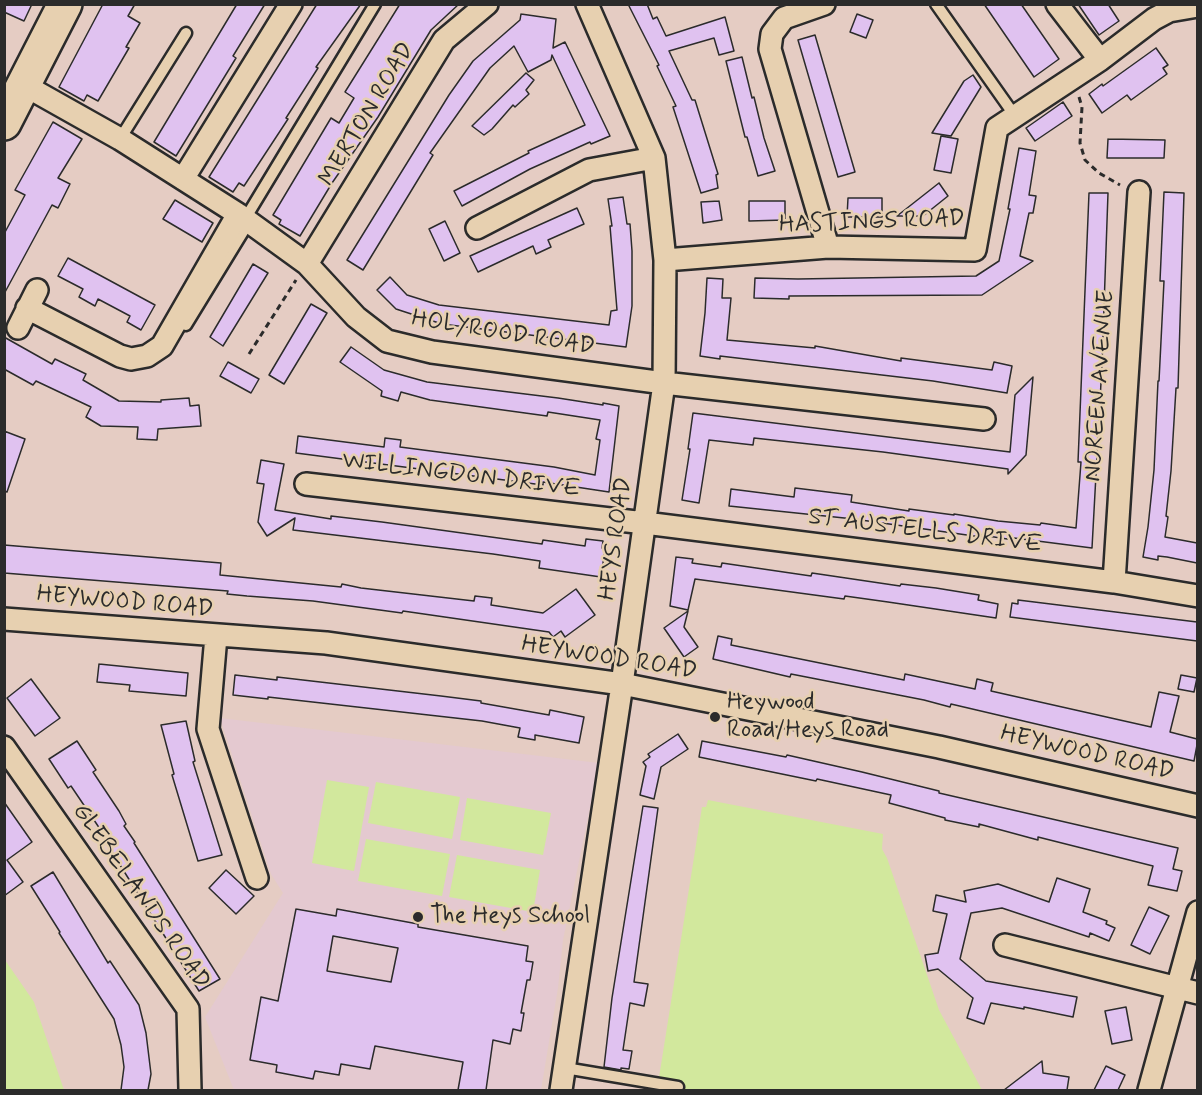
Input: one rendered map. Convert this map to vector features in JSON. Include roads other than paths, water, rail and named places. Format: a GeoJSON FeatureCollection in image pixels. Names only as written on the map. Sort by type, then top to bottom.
{"type":"FeatureCollection","features":[{"type":"Feature","properties":{"kind":"main road"},"geometry":{"type":"LineString","coordinates":[[5,120],[65,4]]}},
{"type":"Feature","properties":{"kind":"street"},"geometry":{"type":"LineString","coordinates":[[183,179],[291,4]]}},
{"type":"Feature","properties":{"kind":"street","name":"MERTON ROAD"},"geometry":{"type":"LineString","coordinates":[[307,264],[444,40],[487,4]]}},
{"type":"Feature","properties":{"kind":"street","name":"HEYS ROAD"},"geometry":{"type":"LineString","coordinates":[[561,1090],[622,684],[664,383],[665,260],[654,158],[587,4]]}},
{"type":"Feature","properties":{"kind":"street"},"geometry":{"type":"LineString","coordinates":[[824,4],[784,18],[772,34],[770,49],[828,247]]}},
{"type":"Feature","properties":{"kind":"street"},"geometry":{"type":"LineString","coordinates":[[1057,4],[1100,60]]}},
{"type":"Feature","properties":{"kind":"street","name":"HASTINGS ROAD"},"geometry":{"type":"LineString","coordinates":[[665,260],[828,247],[975,249],[997,128],[1100,60],[1154,19],[1169,10],[1197,6]]}},
{"type":"Feature","properties":{"kind":"street","name":"HOLYROOD ROAD"},"geometry":{"type":"LineString","coordinates":[[24,85],[120,139],[244,218],[307,264],[356,317],[387,341],[432,352],[664,383],[984,419]]}},
{"type":"Feature","properties":{"kind":"street"},"geometry":{"type":"LineString","coordinates":[[477,228],[589,170],[654,158]]}},
{"type":"Feature","properties":{"kind":"street","name":"NOREEN AVENUE"},"geometry":{"type":"LineString","coordinates":[[1114,582],[1139,192]]}},
{"type":"Feature","properties":{"kind":"street"},"geometry":{"type":"LineString","coordinates":[[18,328],[32,299],[120,356],[131,359],[147,356],[162,346],[244,218]]}},
{"type":"Feature","properties":{"kind":"street","name":"WILLINGDON DRIVE"},"geometry":{"type":"LineString","coordinates":[[306,484],[645,523]]}},
{"type":"Feature","properties":{"kind":"street","name":"ST AUSTELLS DRIVE"},"geometry":{"type":"LineString","coordinates":[[645,523],[1114,582],[1197,596]]}},
{"type":"Feature","properties":{"kind":"street","name":"HEYWOOD ROAD"},"geometry":{"type":"LineString","coordinates":[[4,619],[326,643],[622,684],[939,747],[1197,806]]}},
{"type":"Feature","properties":{"kind":"street"},"geometry":{"type":"LineString","coordinates":[[216,636],[208,729],[257,878]]}},
{"type":"Feature","properties":{"kind":"street","name":"GLEBELANDS ROAD"},"geometry":{"type":"LineString","coordinates":[[4,747],[188,1010],[190,1090]]}},
{"type":"Feature","properties":{"kind":"street"},"geometry":{"type":"LineString","coordinates":[[1149,1090],[1197,912]]}},
{"type":"Feature","properties":{"kind":"street"},"geometry":{"type":"LineString","coordinates":[[1005,945],[1197,993]]}},
{"type":"Feature","properties":{"kind":"lane"},"geometry":{"type":"LineString","coordinates":[[186,325],[244,218],[375,4]]}},
{"type":"Feature","properties":{"kind":"lane"},"geometry":{"type":"LineString","coordinates":[[936,4],[1015,116]]}},
{"type":"Feature","properties":{"kind":"lane"},"geometry":{"type":"LineString","coordinates":[[120,139],[186,33]]}},
{"type":"Feature","properties":{"kind":"lane"},"geometry":{"type":"LineString","coordinates":[[565,1068],[678,1086]]}},
{"type":"Feature","properties":{"kind":"place","name":"Heywood Road/Heys Road"},"geometry":{"type":"Point","coordinates":[715,717]}},
{"type":"Feature","properties":{"kind":"place","name":"The Heys School"},"geometry":{"type":"Point","coordinates":[418,917]}}]}
